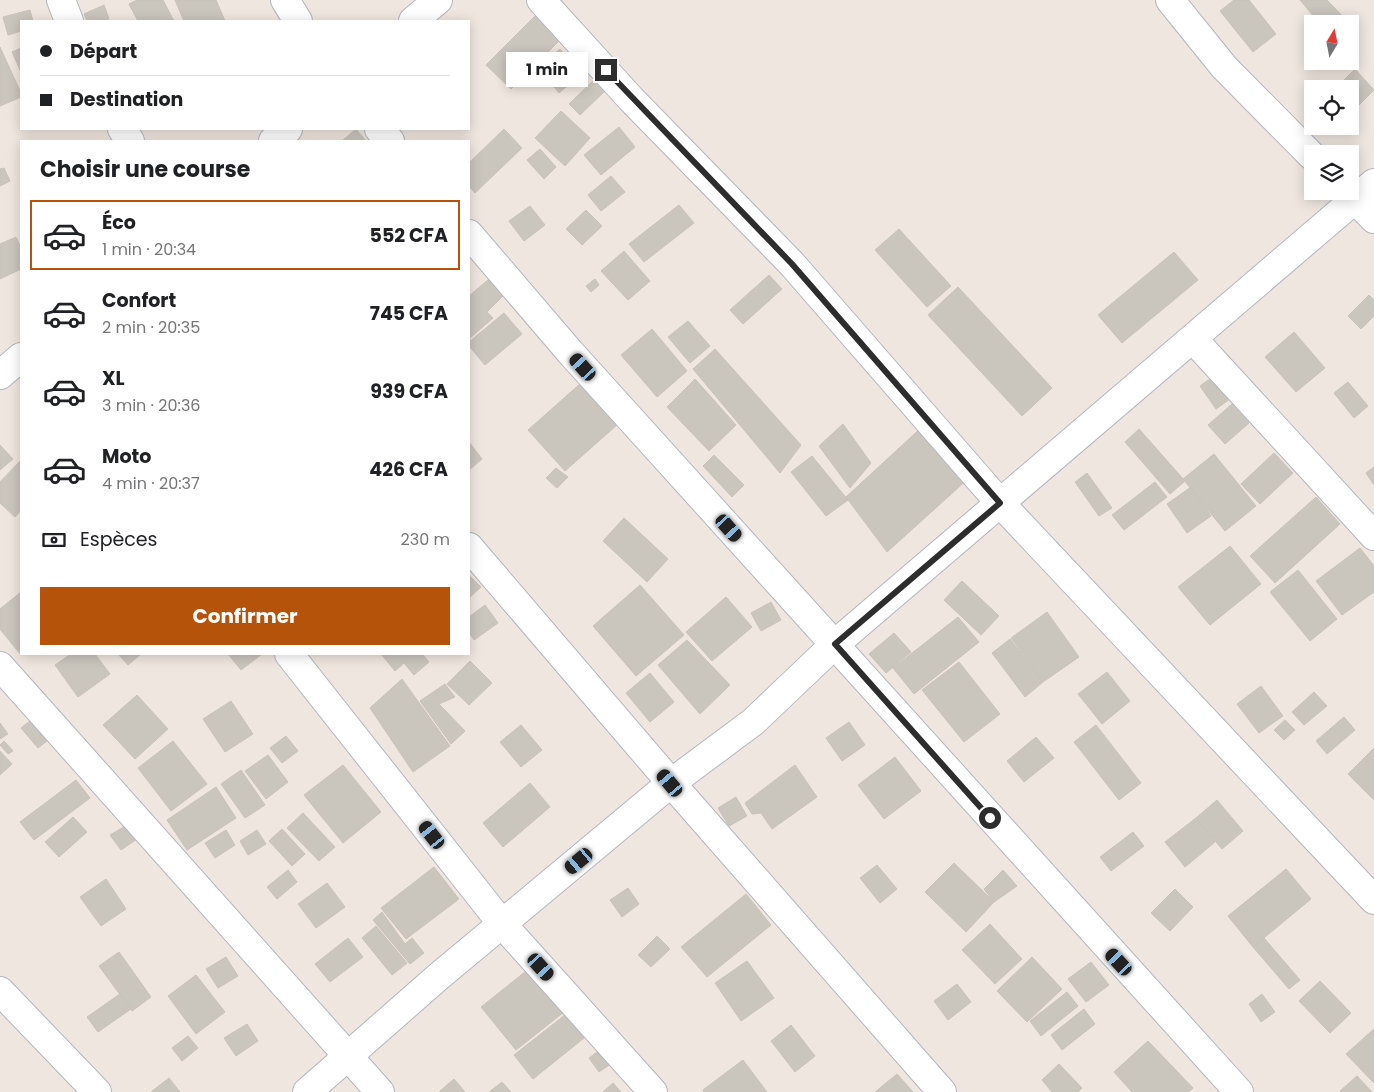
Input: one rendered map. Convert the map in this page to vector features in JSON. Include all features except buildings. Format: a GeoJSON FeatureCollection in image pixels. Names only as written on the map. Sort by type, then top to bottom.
{"type":"FeatureCollection","features":[{"type":"Feature","properties":{"kind":"street"},"geometry":{"type":"LineString","coordinates":[[60,0],[69,20]]}},
{"type":"Feature","properties":{"kind":"street"},"geometry":{"type":"LineString","coordinates":[[285,0],[297,20]]}},
{"type":"Feature","properties":{"kind":"street"},"geometry":{"type":"LineString","coordinates":[[414,20],[438,0]]}},
{"type":"Feature","properties":{"kind":"street"},"geometry":{"type":"LineString","coordinates":[[541,0],[631,99],[792,264],[1000,503],[1374,900]]}},
{"type":"Feature","properties":{"kind":"street"},"geometry":{"type":"LineString","coordinates":[[1170,0],[1224,67],[1304,148]]}},
{"type":"Feature","properties":{"kind":"street"},"geometry":{"type":"LineString","coordinates":[[274,140],[287,130]]}},
{"type":"Feature","properties":{"kind":"street"},"geometry":{"type":"LineString","coordinates":[[380,130],[389,140]]}},
{"type":"Feature","properties":{"kind":"street"},"geometry":{"type":"LineString","coordinates":[[1359,191],[1374,218]]}},
{"type":"Feature","properties":{"kind":"street"},"geometry":{"type":"LineString","coordinates":[[307,1092],[438,978],[670,783],[753,722],[835,644],[1193,338],[1349,200]]}},
{"type":"Feature","properties":{"kind":"street"},"geometry":{"type":"LineString","coordinates":[[470,235],[570,352],[835,644],[1094,934],[1239,1092]]}},
{"type":"Feature","properties":{"kind":"street"},"geometry":{"type":"LineString","coordinates":[[1193,338],[1374,536]]}},
{"type":"Feature","properties":{"kind":"street"},"geometry":{"type":"LineString","coordinates":[[0,375],[20,358]]}},
{"type":"Feature","properties":{"kind":"street"},"geometry":{"type":"LineString","coordinates":[[470,548],[670,783],[942,1092]]}},
{"type":"Feature","properties":{"kind":"street"},"geometry":{"type":"LineString","coordinates":[[289,655],[503,925],[653,1092]]}},
{"type":"Feature","properties":{"kind":"street"},"geometry":{"type":"LineString","coordinates":[[0,666],[380,1092]]}},
{"type":"Feature","properties":{"kind":"street"},"geometry":{"type":"LineString","coordinates":[[0,991],[97,1092]]}},
{"type":"Feature","properties":{"kind":"route"},"geometry":{"type":"LineString","coordinates":[[606,70],[631,99],[792,264],[1000,503],[835,644],[990,818]]}}]}
